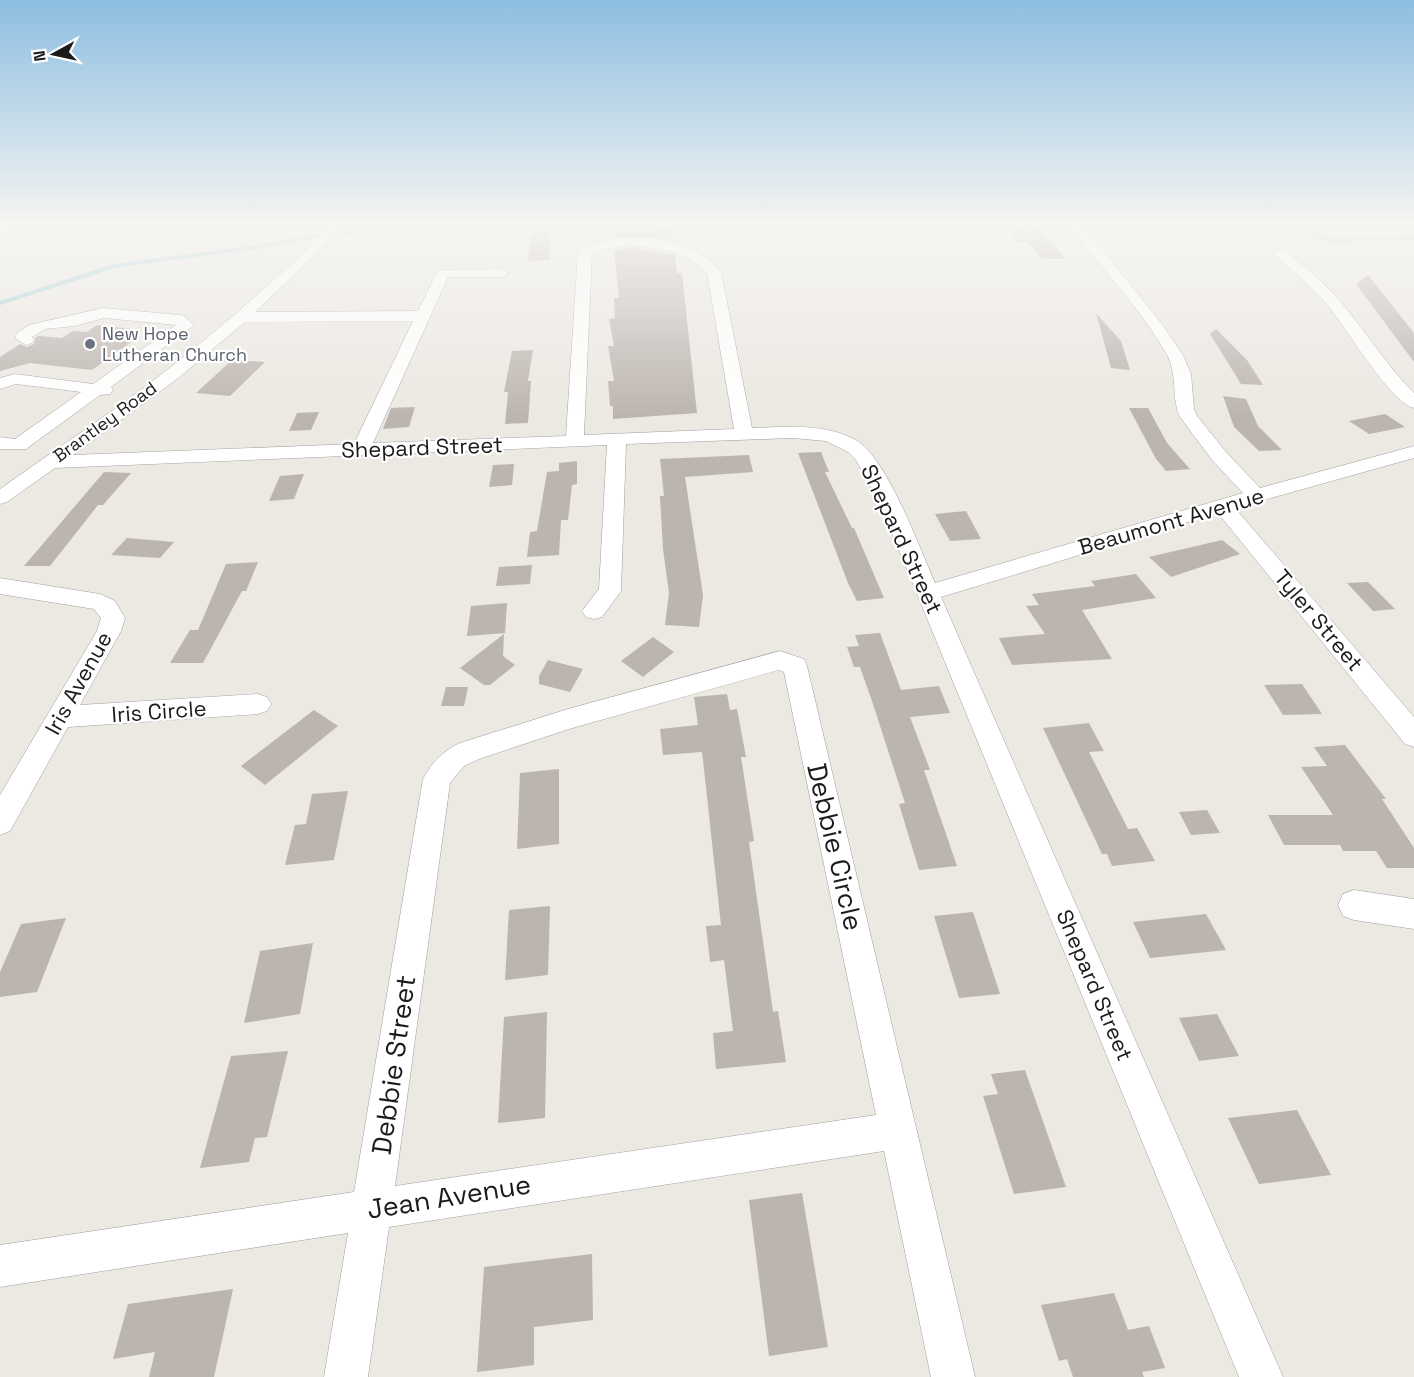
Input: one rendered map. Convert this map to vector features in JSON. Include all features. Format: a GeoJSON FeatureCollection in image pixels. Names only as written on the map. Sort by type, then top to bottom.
{"type":"FeatureCollection","features":[{"type":"Feature","properties":{"kind":"street","name":"Brantley Road"},"geometry":{"type":"LineString","coordinates":[[0,498],[142,395],[275,287]]}},
{"type":"Feature","properties":{"kind":"street"},"geometry":{"type":"LineString","coordinates":[[361,449],[436,287]]}},
{"type":"Feature","properties":{"kind":"street"},"geometry":{"type":"LineString","coordinates":[[575,440],[583,287]]}},
{"type":"Feature","properties":{"kind":"street"},"geometry":{"type":"LineString","coordinates":[[717,287],[744,434]]}},
{"type":"Feature","properties":{"kind":"street"},"geometry":{"type":"LineString","coordinates":[[1125,287],[1157,327],[1176,357],[1183,374],[1185,409],[1193,424],[1256,495]]}},
{"type":"Feature","properties":{"kind":"street"},"geometry":{"type":"LineString","coordinates":[[1319,287],[1340,310],[1391,382],[1414,403]]}},
{"type":"Feature","properties":{"kind":"street"},"geometry":{"type":"LineString","coordinates":[[0,443],[19,445],[186,325],[180,320],[111,313],[34,328],[23,336],[23,339],[32,341]]}},
{"type":"Feature","properties":{"kind":"street"},"geometry":{"type":"LineString","coordinates":[[241,317],[423,316]]}},
{"type":"Feature","properties":{"kind":"street"},"geometry":{"type":"LineString","coordinates":[[0,384],[15,379],[142,395]]}},
{"type":"Feature","properties":{"kind":"street","name":"Shepard Street"},"geometry":{"type":"LineString","coordinates":[[50,462],[744,434],[814,433],[838,440],[856,449],[865,458],[928,593],[1261,1377]]}},
{"type":"Feature","properties":{"kind":"street"},"geometry":{"type":"LineString","coordinates":[[594,611],[610,591],[617,439]]}},
{"type":"Feature","properties":{"kind":"street","name":"Beaumont Avenue"},"geometry":{"type":"LineString","coordinates":[[928,593],[1256,495],[1414,452]]}},
{"type":"Feature","properties":{"kind":"street","name":"Tyler Street"},"geometry":{"type":"LineString","coordinates":[[1222,505],[1414,736]]}},
{"type":"Feature","properties":{"kind":"street","name":"Iris Avenue"},"geometry":{"type":"LineString","coordinates":[[0,586],[99,602],[106,607],[113,618],[109,631],[0,822]]}},
{"type":"Feature","properties":{"kind":"street","name":"Debbie Circle"},"geometry":{"type":"LineString","coordinates":[[454,758],[568,719],[766,662],[780,660],[795,666],[953,1377]]}},
{"type":"Feature","properties":{"kind":"street","name":"Iris Circle"},"geometry":{"type":"LineString","coordinates":[[60,717],[258,704]]}},
{"type":"Feature","properties":{"kind":"street","name":"Debbie Street"},"geometry":{"type":"LineString","coordinates":[[346,1377],[436,779],[454,758]]}},
{"type":"Feature","properties":{"kind":"street"},"geometry":{"type":"LineString","coordinates":[[1354,905],[1414,914]]}},
{"type":"Feature","properties":{"kind":"street","name":"Jean Avenue"},"geometry":{"type":"LineString","coordinates":[[0,1266],[899,1130]]}},
{"type":"Feature","properties":{"kind":"building"},"geometry":{"type":"Polygon","coordinates":[[[618,287],[684,287],[697,413],[613,419],[608,381],[614,381],[608,346],[614,346],[609,319],[615,318],[614,298],[619,298],[618,287]]]}},
{"type":"Feature","properties":{"kind":"building"},"geometry":{"type":"Polygon","coordinates":[[[1358,287],[1378,287],[1414,333],[1414,362],[1358,287]]]}},
{"type":"Feature","properties":{"kind":"building"},"geometry":{"type":"Polygon","coordinates":[[[1096,313],[1121,341],[1130,370],[1111,368],[1096,313]]]}},
{"type":"Feature","properties":{"kind":"building","name":"New Hope Lutheran Church"},"geometry":{"type":"Polygon","coordinates":[[[97,325],[138,330],[127,337],[137,338],[92,370],[30,363],[0,371],[0,357],[20,344],[27,347],[34,344],[38,336],[62,338],[73,331],[87,332],[97,325]]]}},
{"type":"Feature","properties":{"kind":"building"},"geometry":{"type":"Polygon","coordinates":[[[1216,329],[1247,360],[1263,385],[1241,384],[1210,334],[1216,329]]]}},
{"type":"Feature","properties":{"kind":"building"},"geometry":{"type":"Polygon","coordinates":[[[533,350],[528,381],[531,381],[528,423],[505,424],[508,392],[504,392],[512,351],[533,350]]]}},
{"type":"Feature","properties":{"kind":"building"},"geometry":{"type":"Polygon","coordinates":[[[232,360],[265,362],[230,396],[196,393],[232,360]]]}},
{"type":"Feature","properties":{"kind":"building"},"geometry":{"type":"Polygon","coordinates":[[[1223,396],[1246,399],[1258,426],[1282,450],[1259,451],[1234,427],[1223,396]]]}},
{"type":"Feature","properties":{"kind":"building"},"geometry":{"type":"Polygon","coordinates":[[[415,407],[409,427],[383,429],[391,408],[415,407]]]}},
{"type":"Feature","properties":{"kind":"building"},"geometry":{"type":"Polygon","coordinates":[[[1129,408],[1148,408],[1167,443],[1190,469],[1166,471],[1156,459],[1129,408]]]}},
{"type":"Feature","properties":{"kind":"building"},"geometry":{"type":"Polygon","coordinates":[[[319,412],[311,430],[289,431],[297,413],[319,412]]]}},
{"type":"Feature","properties":{"kind":"building"},"geometry":{"type":"Polygon","coordinates":[[[1385,414],[1405,427],[1369,434],[1349,421],[1385,414]]]}},
{"type":"Feature","properties":{"kind":"building"},"geometry":{"type":"Polygon","coordinates":[[[821,452],[829,472],[825,472],[854,528],[884,598],[857,601],[848,583],[798,453],[821,452]]]}},
{"type":"Feature","properties":{"kind":"building"},"geometry":{"type":"Polygon","coordinates":[[[749,455],[753,472],[685,477],[703,595],[699,627],[665,625],[669,593],[663,549],[660,496],[664,496],[660,459],[749,455]]]}},
{"type":"Feature","properties":{"kind":"building"},"geometry":{"type":"Polygon","coordinates":[[[577,461],[577,484],[572,485],[568,520],[561,520],[559,555],[527,557],[530,532],[537,531],[547,472],[559,471],[559,463],[577,461]]]}},
{"type":"Feature","properties":{"kind":"building"},"geometry":{"type":"Polygon","coordinates":[[[514,464],[512,485],[489,487],[493,465],[514,464]]]}},
{"type":"Feature","properties":{"kind":"building"},"geometry":{"type":"Polygon","coordinates":[[[104,472],[131,473],[103,505],[98,505],[50,566],[24,566],[104,472]]]}},
{"type":"Feature","properties":{"kind":"building"},"geometry":{"type":"Polygon","coordinates":[[[304,474],[294,499],[269,501],[280,476],[304,474]]]}},
{"type":"Feature","properties":{"kind":"building"},"geometry":{"type":"Polygon","coordinates":[[[966,511],[981,539],[950,541],[935,514],[966,511]]]}},
{"type":"Feature","properties":{"kind":"building"},"geometry":{"type":"Polygon","coordinates":[[[127,538],[174,542],[160,558],[111,555],[127,538]]]}},
{"type":"Feature","properties":{"kind":"building"},"geometry":{"type":"Polygon","coordinates":[[[1222,540],[1240,554],[1171,577],[1149,557],[1222,540]]]}},
{"type":"Feature","properties":{"kind":"building"},"geometry":{"type":"Polygon","coordinates":[[[258,562],[246,591],[242,591],[203,663],[170,663],[190,630],[198,630],[226,564],[258,562]]]}},
{"type":"Feature","properties":{"kind":"building"},"geometry":{"type":"Polygon","coordinates":[[[532,565],[530,584],[496,586],[499,567],[532,565]]]}},
{"type":"Feature","properties":{"kind":"building"},"geometry":{"type":"Polygon","coordinates":[[[1136,574],[1156,598],[1082,610],[1112,659],[1012,665],[999,638],[1045,634],[1026,606],[1039,605],[1032,594],[1095,586],[1091,581],[1136,574]]]}},
{"type":"Feature","properties":{"kind":"building"},"geometry":{"type":"Polygon","coordinates":[[[1368,582],[1395,609],[1373,611],[1347,583],[1368,582]]]}},
{"type":"Feature","properties":{"kind":"building"},"geometry":{"type":"Polygon","coordinates":[[[507,603],[505,633],[467,636],[471,606],[507,603]]]}},
{"type":"Feature","properties":{"kind":"building"},"geometry":{"type":"Polygon","coordinates":[[[880,633],[901,690],[939,686],[950,713],[910,717],[930,770],[924,770],[957,866],[919,870],[899,804],[905,803],[860,667],[854,667],[847,647],[859,646],[855,635],[880,633]]]}},
{"type":"Feature","properties":{"kind":"building"},"geometry":{"type":"Polygon","coordinates":[[[504,634],[503,656],[515,665],[490,685],[484,685],[460,668],[504,634]]]}},
{"type":"Feature","properties":{"kind":"building"},"geometry":{"type":"Polygon","coordinates":[[[653,637],[674,652],[643,677],[621,661],[653,637]]]}},
{"type":"Feature","properties":{"kind":"building"},"geometry":{"type":"Polygon","coordinates":[[[548,660],[583,669],[570,692],[539,684],[539,676],[548,660]]]}},
{"type":"Feature","properties":{"kind":"building"},"geometry":{"type":"Polygon","coordinates":[[[1302,684],[1322,714],[1283,715],[1264,685],[1302,684]]]}},
{"type":"Feature","properties":{"kind":"building"},"geometry":{"type":"Polygon","coordinates":[[[446,687],[468,687],[464,706],[441,706],[446,687]]]}},
{"type":"Feature","properties":{"kind":"building"},"geometry":{"type":"Polygon","coordinates":[[[727,694],[730,710],[737,709],[746,757],[741,757],[754,841],[749,842],[773,1012],[778,1011],[786,1062],[716,1069],[713,1033],[733,1031],[724,960],[710,962],[706,926],[721,925],[702,752],[663,755],[660,729],[698,725],[694,697],[727,694]]]}},
{"type":"Feature","properties":{"kind":"building"},"geometry":{"type":"Polygon","coordinates":[[[314,710],[338,726],[265,785],[241,766],[314,710]]]}},
{"type":"Feature","properties":{"kind":"building"},"geometry":{"type":"Polygon","coordinates":[[[1089,723],[1104,751],[1089,752],[1128,829],[1137,828],[1155,861],[1112,866],[1107,854],[1102,854],[1043,728],[1089,723]]]}},
{"type":"Feature","properties":{"kind":"building"},"geometry":{"type":"Polygon","coordinates":[[[1345,745],[1386,799],[1382,799],[1414,848],[1414,868],[1387,868],[1376,851],[1343,851],[1340,845],[1284,845],[1268,815],[1333,815],[1301,767],[1327,766],[1314,747],[1345,745]]]}},
{"type":"Feature","properties":{"kind":"building"},"geometry":{"type":"Polygon","coordinates":[[[559,769],[559,844],[517,849],[520,773],[559,769]]]}},
{"type":"Feature","properties":{"kind":"building"},"geometry":{"type":"Polygon","coordinates":[[[348,791],[334,860],[285,865],[295,825],[306,824],[312,794],[348,791]]]}},
{"type":"Feature","properties":{"kind":"building"},"geometry":{"type":"Polygon","coordinates":[[[1207,810],[1220,833],[1191,835],[1179,812],[1207,810]]]}},
{"type":"Feature","properties":{"kind":"building"},"geometry":{"type":"Polygon","coordinates":[[[550,906],[548,975],[505,980],[509,910],[550,906]]]}},
{"type":"Feature","properties":{"kind":"building"},"geometry":{"type":"Polygon","coordinates":[[[973,912],[1000,994],[959,998],[934,916],[973,912]]]}},
{"type":"Feature","properties":{"kind":"building"},"geometry":{"type":"Polygon","coordinates":[[[1206,914],[1226,950],[1150,958],[1133,922],[1206,914]]]}},
{"type":"Feature","properties":{"kind":"building"},"geometry":{"type":"Polygon","coordinates":[[[66,918],[37,992],[0,997],[0,972],[21,924],[66,918]]]}},
{"type":"Feature","properties":{"kind":"building"},"geometry":{"type":"Polygon","coordinates":[[[313,943],[300,1014],[244,1023],[260,951],[313,943]]]}},
{"type":"Feature","properties":{"kind":"building"},"geometry":{"type":"Polygon","coordinates":[[[547,1012],[545,1118],[498,1123],[504,1017],[547,1012]]]}},
{"type":"Feature","properties":{"kind":"building"},"geometry":{"type":"Polygon","coordinates":[[[1217,1014],[1239,1056],[1199,1061],[1179,1018],[1217,1014]]]}},
{"type":"Feature","properties":{"kind":"building"},"geometry":{"type":"Polygon","coordinates":[[[288,1051],[267,1137],[255,1138],[249,1162],[200,1168],[231,1056],[288,1051]]]}},
{"type":"Feature","properties":{"kind":"building"},"geometry":{"type":"Polygon","coordinates":[[[1025,1070],[1066,1187],[1014,1194],[983,1096],[998,1094],[991,1074],[1025,1070]]]}},
{"type":"Feature","properties":{"kind":"building"},"geometry":{"type":"Polygon","coordinates":[[[1297,1110],[1331,1175],[1259,1184],[1228,1118],[1297,1110]]]}},
{"type":"Feature","properties":{"kind":"building"},"geometry":{"type":"Polygon","coordinates":[[[802,1193],[828,1347],[769,1356],[749,1200],[802,1193]]]}},
{"type":"Feature","properties":{"kind":"building"},"geometry":{"type":"Polygon","coordinates":[[[592,1254],[593,1320],[534,1327],[534,1365],[477,1372],[484,1267],[592,1254]]]}},
{"type":"Feature","properties":{"kind":"building"},"geometry":{"type":"Polygon","coordinates":[[[233,1289],[214,1377],[149,1377],[155,1352],[113,1359],[128,1304],[233,1289]]]}},
{"type":"Feature","properties":{"kind":"building"},"geometry":{"type":"Polygon","coordinates":[[[1114,1293],[1128,1330],[1149,1326],[1165,1368],[1142,1372],[1144,1377],[1073,1377],[1067,1359],[1059,1361],[1041,1305],[1114,1293]]]}},
{"type":"Feature","properties":{"kind":"waterway"},"geometry":{"type":"LineString","coordinates":[[0,303],[48,287]]}},
{"type":"Feature","properties":{"kind":"place","name":"New Hope Lutheran Church"},"geometry":{"type":"Point","coordinates":[90,344]}}]}
